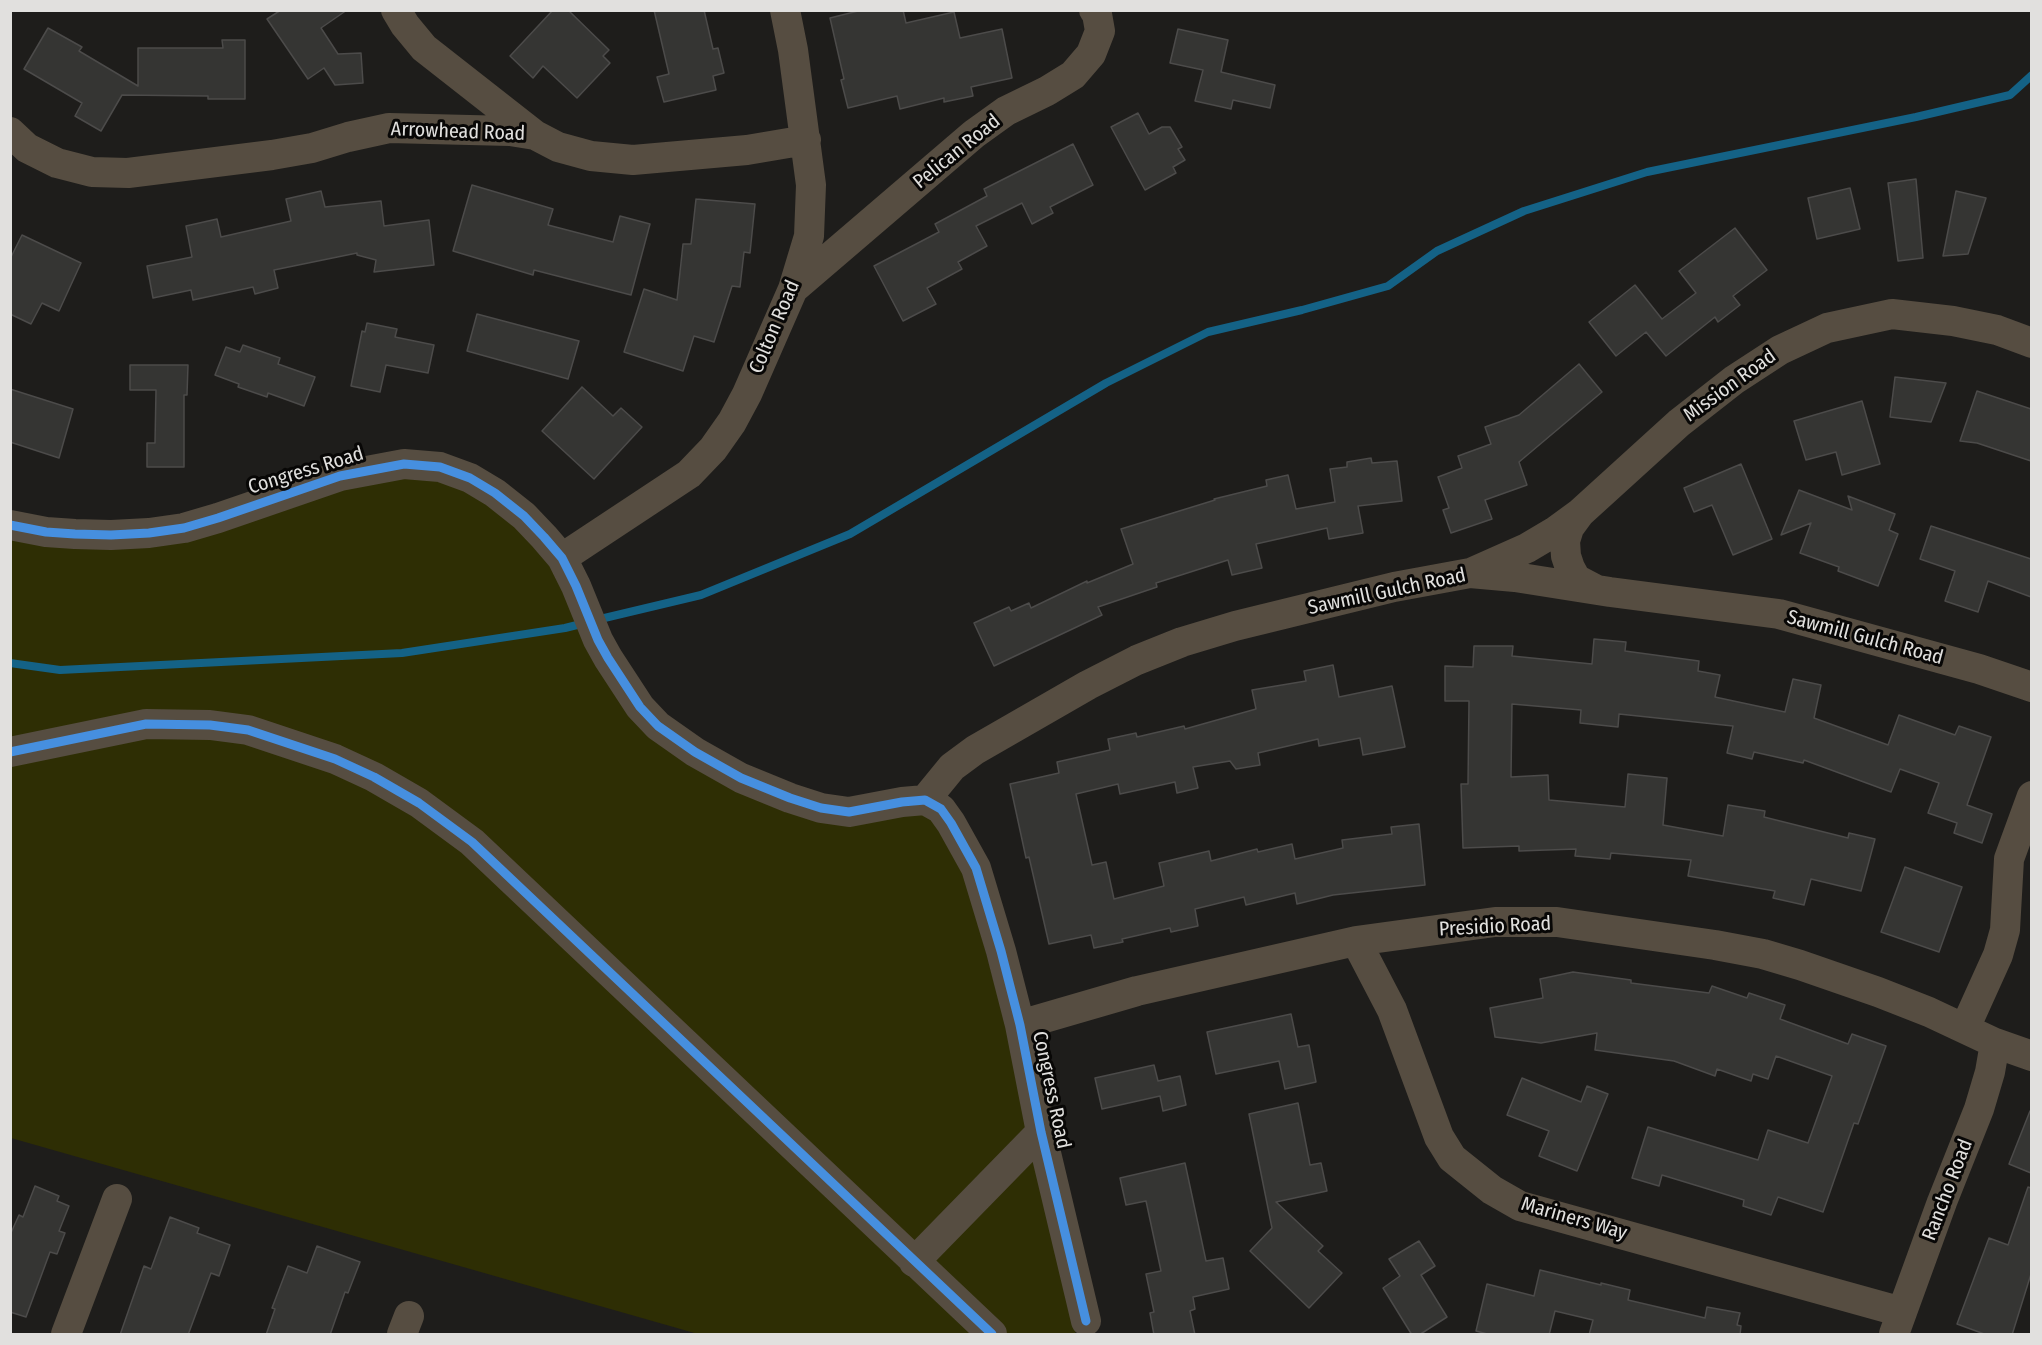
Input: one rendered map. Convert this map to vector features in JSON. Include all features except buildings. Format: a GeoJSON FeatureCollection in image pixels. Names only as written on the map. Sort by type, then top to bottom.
{"type":"FeatureCollection","features":[{"type":"Feature","properties":{"kind":"street"},"geometry":{"type":"LineString","coordinates":[[396,10],[424,48],[535,135]]}},
{"type":"Feature","properties":{"kind":"street","name":"Colton Road"},"geometry":{"type":"LineString","coordinates":[[562,558],[689,474],[713,449],[732,423],[747,394],[793,289],[809,236],[811,185],[793,50],[785,10]]}},
{"type":"Feature","properties":{"kind":"street","name":"Pelican Road"},"geometry":{"type":"LineString","coordinates":[[793,289],[974,134],[1006,111],[1073,75],[1091,54],[1100,30],[1094,10]]}},
{"type":"Feature","properties":{"kind":"street","name":"Arrowhead Road"},"geometry":{"type":"LineString","coordinates":[[10,132],[27,148],[57,163],[92,172],[128,172],[272,155],[312,148],[389,128],[471,129],[535,135],[558,147],[591,156],[633,160],[747,150],[806,140]]}},
{"type":"Feature","properties":{"kind":"street","name":"Mission Road"},"geometry":{"type":"LineString","coordinates":[[1470,573],[1527,548],[1554,532],[1580,513],[1679,423],[1734,380],[1780,350],[1827,328],[1892,314],[1953,321],[1997,330],[2031,343]]}},
{"type":"Feature","properties":{"kind":"street","name":"Congress Road"},"geometry":{"type":"LineString","coordinates":[[10,525],[46,532],[75,534],[111,536],[149,533],[184,528],[218,518],[340,476],[404,464],[440,467],[470,478],[524,516],[562,558],[608,658],[640,706],[658,726],[695,752],[741,778],[821,808],[849,812],[925,800],[941,809],[976,868],[1001,951],[1020,1025],[1041,1132],[1086,1321]]}},
{"type":"Feature","properties":{"kind":"street"},"geometry":{"type":"LineString","coordinates":[[1580,513],[1569,528],[1565,541],[1566,556],[1576,579],[1597,590]]}},
{"type":"Feature","properties":{"kind":"street","name":"Sawmill Gulch Road"},"geometry":{"type":"LineString","coordinates":[[925,800],[952,767],[975,750],[1137,660],[1182,642],[1235,626],[1394,587],[1470,573],[1515,577],[1779,614],[1979,669],[2031,687]]}},
{"type":"Feature","properties":{"kind":"street"},"geometry":{"type":"LineString","coordinates":[[10,752],[146,724],[210,725],[248,730],[295,744],[374,777],[419,803],[472,842],[992,1335]]}},
{"type":"Feature","properties":{"kind":"street"},"geometry":{"type":"LineString","coordinates":[[1965,1028],[1998,955],[2005,930],[2009,859],[2031,796]]}},
{"type":"Feature","properties":{"kind":"street","name":"Presidio Road"},"geometry":{"type":"LineString","coordinates":[[1020,1025],[1137,991],[1356,941],[1495,922],[1557,922],[1763,954],[1800,964],[1878,992],[1995,1043],[2031,1056]]}},
{"type":"Feature","properties":{"kind":"street","name":"Mariners Way"},"geometry":{"type":"LineString","coordinates":[[1356,941],[1392,1010],[1439,1137],[1452,1158],[1492,1190],[1520,1206],[1898,1323]]}},
{"type":"Feature","properties":{"kind":"street","name":"Rancho Road"},"geometry":{"type":"LineString","coordinates":[[1898,1323],[1979,1109],[1990,1072],[1995,1043]]}},
{"type":"Feature","properties":{"kind":"street"},"geometry":{"type":"LineString","coordinates":[[914,1262],[1041,1132]]}},
{"type":"Feature","properties":{"kind":"street"},"geometry":{"type":"LineString","coordinates":[[66,1335],[117,1199]]}},
{"type":"Feature","properties":{"kind":"shaded area"},"geometry":{"type":"Polygon","coordinates":[[[404,464],[524,516],[640,706],[790,798],[902,802],[951,823],[1086,1321],[1074,1334],[698,1334],[11,1138],[10,525],[111,535],[404,464]]]}},
{"type":"Feature","properties":{"kind":"waterway"},"geometry":{"type":"LineString","coordinates":[[596,620],[701,595],[850,534],[1106,383],[1208,332],[1302,310],[1388,286],[1437,251],[1524,211],[1647,172],[1916,117],[2010,95],[2032,75]]}},
{"type":"Feature","properties":{"kind":"waterway"},"geometry":{"type":"LineString","coordinates":[[10,663],[60,670],[402,653],[585,623]]}},
{"type":"Feature","properties":{"kind":"cycle path"},"geometry":{"type":"LineString","coordinates":[[10,525],[46,532],[75,534],[149,533],[184,528],[218,518],[340,476],[404,464],[440,467],[470,478],[495,493],[524,516],[544,537],[562,558],[598,640],[640,707],[658,726],[695,752],[741,778],[821,808],[849,812],[925,800],[941,809],[976,868],[1001,951],[1020,1025],[1041,1132],[1086,1321]]}},
{"type":"Feature","properties":{"kind":"cycle path"},"geometry":{"type":"LineString","coordinates":[[10,752],[146,724],[210,725],[248,730],[335,759],[374,777],[419,803],[472,842],[992,1334]]}}]}
